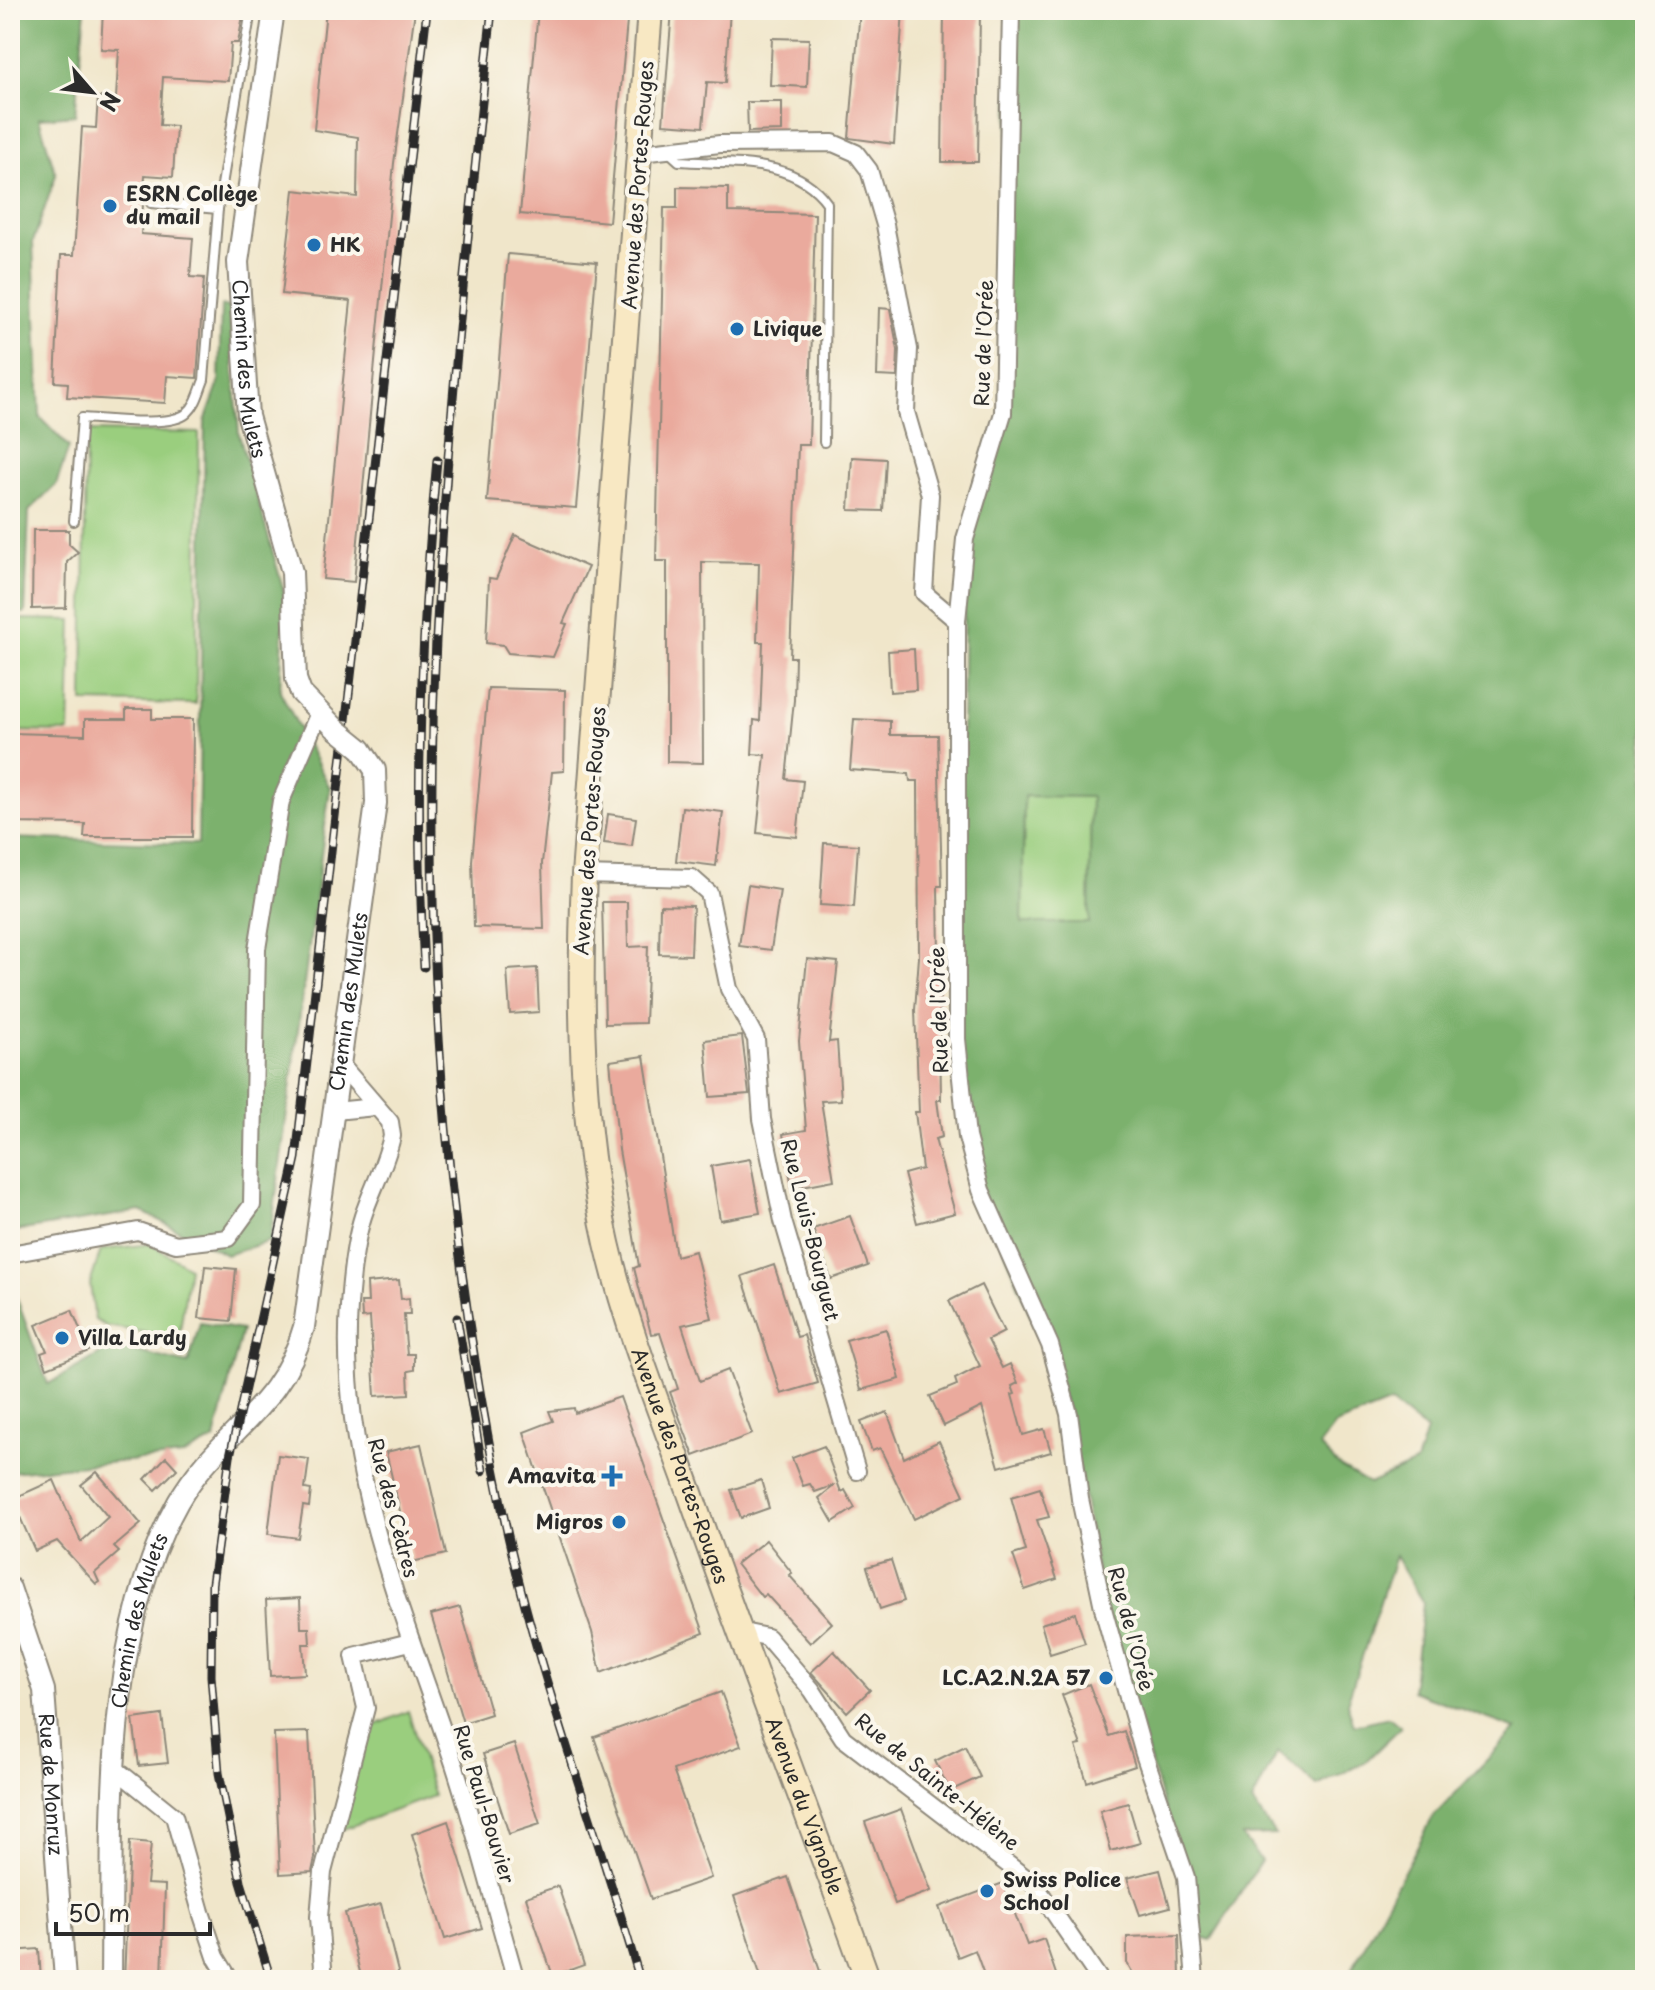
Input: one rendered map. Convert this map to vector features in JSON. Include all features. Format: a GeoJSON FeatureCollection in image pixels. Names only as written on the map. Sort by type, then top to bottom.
{"type":"FeatureCollection","features":[{"type":"Feature","properties":{"kind":"main road","name":"Avenue des Portes-Rouges"},"geometry":{"type":"LineString","coordinates":[[650,10],[584,875],[582,1042],[589,1129],[607,1240],[631,1334],[738,1631]]}},
{"type":"Feature","properties":{"kind":"main road","name":"Avenue du Vignoble"},"geometry":{"type":"LineString","coordinates":[[738,1631],[868,1980]]}},
{"type":"Feature","properties":{"kind":"street","name":"Chemin des Mulets"},"geometry":{"type":"LineString","coordinates":[[111,1980],[113,1767],[119,1711],[133,1637],[144,1593],[170,1518],[201,1469],[277,1388],[299,1344],[309,1298],[376,803],[375,770],[361,749],[301,693],[296,679],[292,572],[276,507],[254,447],[243,372],[238,262],[274,10]]}},
{"type":"Feature","properties":{"kind":"street","name":"Rue de l'Orée"},"geometry":{"type":"LineString","coordinates":[[1011,10],[1003,413],[965,539],[957,621],[957,1039],[967,1137],[981,1190],[1050,1345],[1069,1414],[1080,1499],[1104,1612],[1144,1754],[1186,1877],[1195,1980]]}},
{"type":"Feature","properties":{"kind":"street"},"geometry":{"type":"LineString","coordinates":[[640,153],[720,144],[833,143],[856,153],[869,170],[885,225],[909,349],[906,412],[930,495],[924,593],[957,621]]}},
{"type":"Feature","properties":{"kind":"street"},"geometry":{"type":"LineString","coordinates":[[10,1254],[138,1231],[176,1244],[228,1238],[252,1205],[257,949],[281,801],[319,713]]}},
{"type":"Feature","properties":{"kind":"street","name":"Rue Louis-Bourguet"},"geometry":{"type":"LineString","coordinates":[[584,875],[692,878],[709,893],[729,989],[756,1039],[762,1119],[783,1221],[857,1471]]}},
{"type":"Feature","properties":{"kind":"street","name":"Rue des Cèdres"},"geometry":{"type":"LineString","coordinates":[[341,1065],[390,1122],[392,1136],[356,1245],[349,1307],[349,1396],[355,1448],[368,1506],[410,1642]]}},
{"type":"Feature","properties":{"kind":"street"},"geometry":{"type":"LineString","coordinates":[[335,1111],[375,1107]]}},
{"type":"Feature","properties":{"kind":"street","name":"Rue de Monruz"},"geometry":{"type":"LineString","coordinates":[[10,1588],[42,1680],[65,1980]]}},
{"type":"Feature","properties":{"kind":"street","name":"Rue de Sainte-Hélène"},"geometry":{"type":"LineString","coordinates":[[738,1631],[767,1637],[812,1690],[843,1738],[1035,1885],[1100,1980]]}},
{"type":"Feature","properties":{"kind":"street"},"geometry":{"type":"LineString","coordinates":[[324,1980],[319,1917],[323,1872],[366,1708],[354,1656],[410,1642]]}},
{"type":"Feature","properties":{"kind":"street","name":"Rue Paul-Bouvier"},"geometry":{"type":"LineString","coordinates":[[410,1642],[454,1766],[516,1980]]}},
{"type":"Feature","properties":{"kind":"street"},"geometry":{"type":"LineString","coordinates":[[113,1767],[174,1816],[216,1957],[230,1980]]}},
{"type":"Feature","properties":{"kind":"lane"},"geometry":{"type":"LineString","coordinates":[[74,521],[82,418],[169,421],[185,416],[196,403],[204,380],[218,209],[251,10]]}},
{"type":"Feature","properties":{"kind":"lane"},"geometry":{"type":"LineString","coordinates":[[668,151],[679,161],[781,169],[808,182],[827,203],[824,442]]}},
{"type":"Feature","properties":{"kind":"lane"},"geometry":{"type":"LineString","coordinates":[[151,203],[218,209]]}},
{"type":"Feature","properties":{"kind":"green space"},"geometry":{"type":"Polygon","coordinates":[[[10,10],[85,10],[75,115],[39,118],[56,175],[33,242],[40,417],[69,447],[56,485],[29,511],[25,613],[10,612],[10,10]]]}},
{"type":"Feature","properties":{"kind":"green space"},"geometry":{"type":"Polygon","coordinates":[[[1011,10],[1645,10],[1645,1980],[1346,1980],[1433,1817],[1516,1729],[1412,1691],[1423,1603],[1395,1556],[1347,1703],[1354,1725],[1389,1717],[1401,1727],[1365,1762],[1317,1786],[1278,1751],[1252,1802],[1275,1835],[1242,1836],[1261,1861],[1211,1940],[1192,1934],[1186,1877],[1104,1612],[1069,1414],[981,1190],[957,1039],[965,539],[1003,413],[1011,10]],[[1024,796],[1022,923],[1089,923],[1091,797],[1024,796]],[[1391,1403],[1335,1425],[1319,1446],[1340,1467],[1369,1484],[1416,1463],[1426,1431],[1391,1403]]]}},
{"type":"Feature","properties":{"kind":"green space"},"geometry":{"type":"Polygon","coordinates":[[[221,306],[229,307],[239,434],[285,595],[280,691],[330,788],[270,1241],[226,1255],[141,1211],[10,1232],[10,838],[198,844],[205,422],[219,383],[221,306]]]}},
{"type":"Feature","properties":{"kind":"green space"},"geometry":{"type":"Polygon","coordinates":[[[86,431],[199,433],[196,704],[83,702],[86,431]]]}},
{"type":"Feature","properties":{"kind":"green space"},"geometry":{"type":"Polygon","coordinates":[[[15,619],[72,620],[69,732],[13,731],[15,619]]]}},
{"type":"Feature","properties":{"kind":"green space"},"geometry":{"type":"Polygon","coordinates":[[[1024,795],[1091,797],[1089,924],[1022,923],[1024,795]]]}},
{"type":"Feature","properties":{"kind":"green space"},"geometry":{"type":"Polygon","coordinates":[[[150,1244],[189,1267],[179,1338],[106,1326],[95,1320],[90,1284],[101,1250],[150,1244]]]}},
{"type":"Feature","properties":{"kind":"green space"},"geometry":{"type":"Polygon","coordinates":[[[10,1280],[48,1384],[114,1346],[188,1364],[200,1323],[242,1330],[215,1439],[183,1456],[10,1472],[10,1280]]]}},
{"type":"Feature","properties":{"kind":"green space"},"geometry":{"type":"Polygon","coordinates":[[[408,1711],[434,1796],[338,1831],[367,1729],[408,1711]]]}},
{"type":"Feature","properties":{"kind":"building","name":"ESRN Collège du mail"},"geometry":{"type":"Polygon","coordinates":[[[103,10],[244,10],[238,43],[231,43],[228,81],[163,77],[160,125],[176,126],[173,177],[145,175],[141,234],[193,238],[190,277],[204,278],[197,378],[167,376],[165,403],[67,397],[68,383],[55,382],[61,255],[74,255],[82,127],[96,128],[98,97],[116,98],[119,50],[101,49],[103,10]]]}},
{"type":"Feature","properties":{"kind":"building"},"geometry":{"type":"Polygon","coordinates":[[[326,10],[415,10],[394,163],[354,582],[323,579],[351,301],[282,294],[294,190],[357,197],[358,137],[314,130],[326,10]]]}},
{"type":"Feature","properties":{"kind":"building"},"geometry":{"type":"Polygon","coordinates":[[[538,10],[628,10],[609,222],[520,214],[538,10]]]}},
{"type":"Feature","properties":{"kind":"building"},"geometry":{"type":"Polygon","coordinates":[[[672,10],[730,10],[725,83],[707,82],[703,127],[663,124],[672,10]]]}},
{"type":"Feature","properties":{"kind":"building"},"geometry":{"type":"Polygon","coordinates":[[[860,10],[903,10],[894,144],[849,138],[860,10]]]}},
{"type":"Feature","properties":{"kind":"building"},"geometry":{"type":"Polygon","coordinates":[[[944,10],[980,10],[978,162],[942,162],[944,10]]]}},
{"type":"Feature","properties":{"kind":"building"},"geometry":{"type":"Polygon","coordinates":[[[772,38],[809,39],[807,87],[770,85],[772,38]]]}},
{"type":"Feature","properties":{"kind":"building"},"geometry":{"type":"Polygon","coordinates":[[[747,102],[782,102],[782,131],[748,132],[747,102]]]}},
{"type":"Feature","properties":{"kind":"building","name":"Livique"},"geometry":{"type":"Polygon","coordinates":[[[677,187],[728,188],[728,212],[815,214],[809,445],[798,445],[790,657],[795,657],[794,700],[786,779],[803,781],[797,837],[757,833],[765,755],[752,754],[754,720],[760,721],[763,642],[757,642],[759,563],[702,562],[703,763],[667,762],[667,561],[656,561],[664,208],[677,208],[677,187]]]}},
{"type":"Feature","properties":{"kind":"building"},"geometry":{"type":"Polygon","coordinates":[[[508,254],[597,262],[576,508],[487,501],[508,254]]]}},
{"type":"Feature","properties":{"kind":"building"},"geometry":{"type":"Polygon","coordinates":[[[879,308],[890,309],[898,350],[897,377],[877,376],[879,308]]]}},
{"type":"Feature","properties":{"kind":"building"},"geometry":{"type":"Polygon","coordinates":[[[852,457],[886,459],[883,511],[849,510],[852,457]]]}},
{"type":"Feature","properties":{"kind":"building"},"geometry":{"type":"Polygon","coordinates":[[[33,530],[69,530],[69,544],[78,552],[67,562],[66,608],[32,609],[33,530]]]}},
{"type":"Feature","properties":{"kind":"building"},"geometry":{"type":"Polygon","coordinates":[[[515,535],[588,567],[563,623],[567,624],[553,657],[508,653],[503,645],[486,643],[489,578],[496,579],[515,535]]]}},
{"type":"Feature","properties":{"kind":"building"},"geometry":{"type":"Polygon","coordinates":[[[914,649],[916,690],[890,692],[888,651],[914,649]]]}},
{"type":"Feature","properties":{"kind":"building"},"geometry":{"type":"Polygon","coordinates":[[[488,688],[565,690],[564,771],[552,772],[542,863],[544,929],[474,927],[472,861],[488,688]]]}},
{"type":"Feature","properties":{"kind":"building"},"geometry":{"type":"Polygon","coordinates":[[[126,709],[152,709],[152,719],[193,719],[192,837],[84,837],[85,824],[10,823],[10,733],[85,735],[85,719],[126,719],[126,709]]]}},
{"type":"Feature","properties":{"kind":"building"},"geometry":{"type":"Polygon","coordinates":[[[854,719],[890,721],[890,735],[938,735],[942,886],[938,886],[941,1100],[937,1100],[942,1137],[935,1139],[955,1213],[917,1223],[904,1174],[922,1169],[915,1112],[919,1112],[915,1010],[919,957],[918,781],[910,781],[909,774],[850,770],[854,719]]]}},
{"type":"Feature","properties":{"kind":"building"},"geometry":{"type":"Polygon","coordinates":[[[682,807],[723,812],[716,866],[676,861],[682,807]]]}},
{"type":"Feature","properties":{"kind":"building"},"geometry":{"type":"Polygon","coordinates":[[[608,814],[636,818],[632,846],[604,843],[608,814]]]}},
{"type":"Feature","properties":{"kind":"building"},"geometry":{"type":"Polygon","coordinates":[[[824,843],[858,845],[854,907],[820,905],[824,843]]]}},
{"type":"Feature","properties":{"kind":"building"},"geometry":{"type":"Polygon","coordinates":[[[748,885],[780,890],[771,950],[739,946],[748,885]]]}},
{"type":"Feature","properties":{"kind":"building"},"geometry":{"type":"Polygon","coordinates":[[[602,902],[627,902],[628,947],[648,946],[645,1023],[605,1024],[602,902]]]}},
{"type":"Feature","properties":{"kind":"building"},"geometry":{"type":"Polygon","coordinates":[[[660,905],[693,906],[691,955],[659,954],[660,905]]]}},
{"type":"Feature","properties":{"kind":"building"},"geometry":{"type":"Polygon","coordinates":[[[807,959],[838,962],[829,1042],[837,1041],[841,1100],[821,1101],[834,1180],[792,1188],[783,1134],[806,1130],[799,1041],[807,959]]]}},
{"type":"Feature","properties":{"kind":"building"},"geometry":{"type":"Polygon","coordinates":[[[537,968],[539,1012],[510,1014],[507,970],[537,968]]]}},
{"type":"Feature","properties":{"kind":"building"},"geometry":{"type":"Polygon","coordinates":[[[742,1036],[749,1094],[710,1097],[705,1040],[742,1036]]]}},
{"type":"Feature","properties":{"kind":"building"},"geometry":{"type":"Polygon","coordinates":[[[644,1056],[676,1256],[695,1251],[712,1318],[682,1325],[700,1381],[728,1370],[752,1434],[694,1456],[670,1392],[678,1389],[660,1333],[651,1334],[634,1268],[639,1266],[619,1150],[610,1061],[644,1056]]]}},
{"type":"Feature","properties":{"kind":"building"},"geometry":{"type":"Polygon","coordinates":[[[750,1159],[760,1213],[720,1220],[711,1166],[750,1159]]]}},
{"type":"Feature","properties":{"kind":"building"},"geometry":{"type":"Polygon","coordinates":[[[850,1216],[868,1266],[831,1279],[813,1229],[850,1216]]]}},
{"type":"Feature","properties":{"kind":"building"},"geometry":{"type":"Polygon","coordinates":[[[774,1265],[797,1337],[804,1335],[818,1383],[781,1394],[742,1276],[774,1265]]]}},
{"type":"Feature","properties":{"kind":"building"},"geometry":{"type":"Polygon","coordinates":[[[205,1266],[236,1269],[231,1321],[199,1318],[205,1266]]]}},
{"type":"Feature","properties":{"kind":"building"},"geometry":{"type":"Polygon","coordinates":[[[399,1280],[401,1299],[409,1298],[410,1314],[404,1314],[405,1334],[407,1354],[414,1354],[414,1370],[408,1371],[409,1394],[375,1396],[370,1317],[362,1318],[361,1302],[368,1302],[367,1283],[399,1280]]]}},
{"type":"Feature","properties":{"kind":"building"},"geometry":{"type":"Polygon","coordinates":[[[981,1285],[1004,1332],[988,1340],[1002,1368],[1010,1364],[1018,1383],[1012,1386],[1015,1394],[1012,1395],[1023,1435],[1044,1429],[1051,1452],[999,1467],[982,1407],[944,1426],[930,1396],[957,1385],[955,1379],[980,1366],[949,1301],[981,1285]]]}},
{"type":"Feature","properties":{"kind":"building","name":"Villa Lardy"},"geometry":{"type":"Polygon","coordinates":[[[72,1310],[89,1351],[47,1368],[41,1353],[47,1351],[36,1325],[72,1310]]]}},
{"type":"Feature","properties":{"kind":"building"},"geometry":{"type":"Polygon","coordinates":[[[886,1329],[900,1379],[861,1390],[846,1340],[886,1329]]]}},
{"type":"Feature","properties":{"kind":"building"},"geometry":{"type":"Polygon","coordinates":[[[620,1397],[704,1633],[601,1673],[592,1632],[524,1432],[553,1421],[549,1411],[574,1408],[575,1413],[620,1397]]]}},
{"type":"Feature","properties":{"kind":"building"},"geometry":{"type":"Polygon","coordinates":[[[887,1412],[904,1458],[939,1441],[964,1495],[914,1519],[880,1448],[872,1451],[861,1422],[887,1412]]]}},
{"type":"Feature","properties":{"kind":"building"},"geometry":{"type":"Polygon","coordinates":[[[421,1444],[446,1554],[412,1562],[386,1452],[421,1444]]]}},
{"type":"Feature","properties":{"kind":"building"},"geometry":{"type":"Polygon","coordinates":[[[824,1446],[841,1492],[845,1490],[855,1508],[833,1522],[819,1498],[835,1485],[815,1492],[810,1484],[803,1486],[792,1458],[824,1446]]]}},
{"type":"Feature","properties":{"kind":"building"},"geometry":{"type":"Polygon","coordinates":[[[278,1455],[309,1459],[305,1489],[311,1490],[309,1507],[303,1506],[298,1538],[268,1534],[278,1455]]]}},
{"type":"Feature","properties":{"kind":"building"},"geometry":{"type":"Polygon","coordinates":[[[166,1457],[177,1469],[156,1490],[145,1479],[166,1457]]]}},
{"type":"Feature","properties":{"kind":"building"},"geometry":{"type":"Polygon","coordinates":[[[97,1472],[141,1524],[114,1547],[119,1552],[95,1573],[99,1582],[96,1584],[57,1541],[35,1551],[12,1499],[54,1480],[81,1542],[108,1517],[81,1485],[97,1472]]]}},
{"type":"Feature","properties":{"kind":"building"},"geometry":{"type":"Polygon","coordinates":[[[761,1480],[769,1508],[741,1518],[731,1490],[761,1480]]]}},
{"type":"Feature","properties":{"kind":"building"},"geometry":{"type":"Polygon","coordinates":[[[1040,1488],[1049,1517],[1037,1520],[1057,1579],[1025,1590],[1013,1555],[1026,1551],[1011,1497],[1040,1488]]]}},
{"type":"Feature","properties":{"kind":"building"},"geometry":{"type":"Polygon","coordinates":[[[766,1540],[792,1573],[789,1575],[832,1623],[810,1643],[766,1594],[762,1597],[736,1564],[766,1540]]]}},
{"type":"Feature","properties":{"kind":"building"},"geometry":{"type":"Polygon","coordinates":[[[891,1560],[904,1601],[880,1609],[867,1567],[891,1560]]]}},
{"type":"Feature","properties":{"kind":"building"},"geometry":{"type":"Polygon","coordinates":[[[300,1598],[301,1628],[309,1628],[310,1644],[303,1644],[305,1674],[270,1676],[266,1600],[300,1598]]]}},
{"type":"Feature","properties":{"kind":"building"},"geometry":{"type":"Polygon","coordinates":[[[460,1607],[491,1714],[463,1723],[431,1615],[460,1607]]]}},
{"type":"Feature","properties":{"kind":"building"},"geometry":{"type":"Polygon","coordinates":[[[1075,1613],[1085,1643],[1050,1654],[1041,1624],[1075,1613]]]}},
{"type":"Feature","properties":{"kind":"building"},"geometry":{"type":"Polygon","coordinates":[[[834,1651],[870,1690],[847,1712],[811,1672],[834,1651]]]}},
{"type":"Feature","properties":{"kind":"building"},"geometry":{"type":"Polygon","coordinates":[[[1089,1684],[1109,1736],[1124,1731],[1135,1766],[1087,1782],[1076,1746],[1081,1745],[1062,1695],[1089,1684]]]}},
{"type":"Feature","properties":{"kind":"building"},"geometry":{"type":"Polygon","coordinates":[[[721,1692],[741,1746],[673,1770],[711,1878],[651,1899],[594,1737],[721,1692]]]}},
{"type":"Feature","properties":{"kind":"building"},"geometry":{"type":"Polygon","coordinates":[[[162,1715],[168,1763],[139,1766],[133,1719],[162,1715]]]}},
{"type":"Feature","properties":{"kind":"building"},"geometry":{"type":"Polygon","coordinates":[[[309,1732],[315,1858],[312,1872],[280,1874],[274,1733],[309,1732]]]}},
{"type":"Feature","properties":{"kind":"building"},"geometry":{"type":"Polygon","coordinates":[[[514,1744],[540,1824],[509,1834],[483,1754],[514,1744]]]}},
{"type":"Feature","properties":{"kind":"building"},"geometry":{"type":"Polygon","coordinates":[[[965,1746],[980,1777],[950,1791],[935,1761],[965,1746]]]}},
{"type":"Feature","properties":{"kind":"building"},"geometry":{"type":"Polygon","coordinates":[[[1128,1803],[1140,1843],[1111,1851],[1100,1811],[1128,1803]]]}},
{"type":"Feature","properties":{"kind":"building"},"geometry":{"type":"Polygon","coordinates":[[[901,1809],[931,1891],[895,1904],[865,1822],[901,1809]]]}},
{"type":"Feature","properties":{"kind":"building"},"geometry":{"type":"Polygon","coordinates":[[[448,1821],[482,1928],[445,1939],[412,1834],[448,1821]]]}},
{"type":"Feature","properties":{"kind":"building"},"geometry":{"type":"Polygon","coordinates":[[[130,1841],[151,1843],[147,1884],[165,1885],[162,1980],[124,1980],[130,1841]]]}},
{"type":"Feature","properties":{"kind":"building"},"geometry":{"type":"Polygon","coordinates":[[[1160,1870],[1170,1907],[1140,1915],[1127,1878],[1160,1870]]]}},
{"type":"Feature","properties":{"kind":"building"},"geometry":{"type":"Polygon","coordinates":[[[788,1877],[823,1980],[762,1980],[734,1896],[788,1877]]]}},
{"type":"Feature","properties":{"kind":"building"},"geometry":{"type":"Polygon","coordinates":[[[1003,1883],[1027,1945],[1044,1939],[1058,1980],[986,1980],[975,1950],[958,1957],[939,1907],[1003,1883]]]}},
{"type":"Feature","properties":{"kind":"building"},"geometry":{"type":"Polygon","coordinates":[[[558,1886],[584,1965],[553,1976],[526,1897],[558,1886]]]}},
{"type":"Feature","properties":{"kind":"building"},"geometry":{"type":"Polygon","coordinates":[[[381,1904],[400,1980],[362,1980],[345,1913],[381,1904]]]}},
{"type":"Feature","properties":{"kind":"building"},"geometry":{"type":"Polygon","coordinates":[[[1179,1935],[1180,1980],[1137,1980],[1127,1963],[1127,1937],[1179,1935]]]}},
{"type":"Feature","properties":{"kind":"building"},"geometry":{"type":"Polygon","coordinates":[[[39,1949],[41,1980],[10,1980],[10,1951],[39,1949]]]}},
{"type":"Feature","properties":{"kind":"railway"},"geometry":{"type":"LineString","coordinates":[[271,1980],[241,1882],[219,1773],[211,1676],[212,1584],[230,1456],[296,1158],[427,10]]}},
{"type":"Feature","properties":{"kind":"railway"},"geometry":{"type":"LineString","coordinates":[[492,10],[452,403],[436,640],[432,858],[442,1076],[451,1185],[465,1294],[502,1508],[548,1687],[640,1980]]}},
{"type":"Feature","properties":{"kind":"railway"},"geometry":{"type":"LineString","coordinates":[[424,967],[420,841],[421,714],[437,460]]}},
{"type":"Feature","properties":{"kind":"railway"},"geometry":{"type":"LineString","coordinates":[[457,1318],[483,1471]]}},
{"type":"Feature","properties":{"kind":"place","name":"ESRN Collège du mail"},"geometry":{"type":"Point","coordinates":[110,206]}},
{"type":"Feature","properties":{"kind":"place","name":"HK"},"geometry":{"type":"Point","coordinates":[314,245]}},
{"type":"Feature","properties":{"kind":"place","name":"Livique"},"geometry":{"type":"Point","coordinates":[737,329]}},
{"type":"Feature","properties":{"kind":"place","name":"Villa Lardy"},"geometry":{"type":"Point","coordinates":[62,1338]}},
{"type":"Feature","properties":{"kind":"place","name":"Amavita"},"geometry":{"type":"Point","coordinates":[612,1476]}},
{"type":"Feature","properties":{"kind":"place","name":"Migros"},"geometry":{"type":"Point","coordinates":[619,1522]}},
{"type":"Feature","properties":{"kind":"place","name":"LC.A2.N.2A 57"},"geometry":{"type":"Point","coordinates":[1106,1678]}},
{"type":"Feature","properties":{"kind":"place","name":"Swiss Police School"},"geometry":{"type":"Point","coordinates":[987,1891]}}]}
